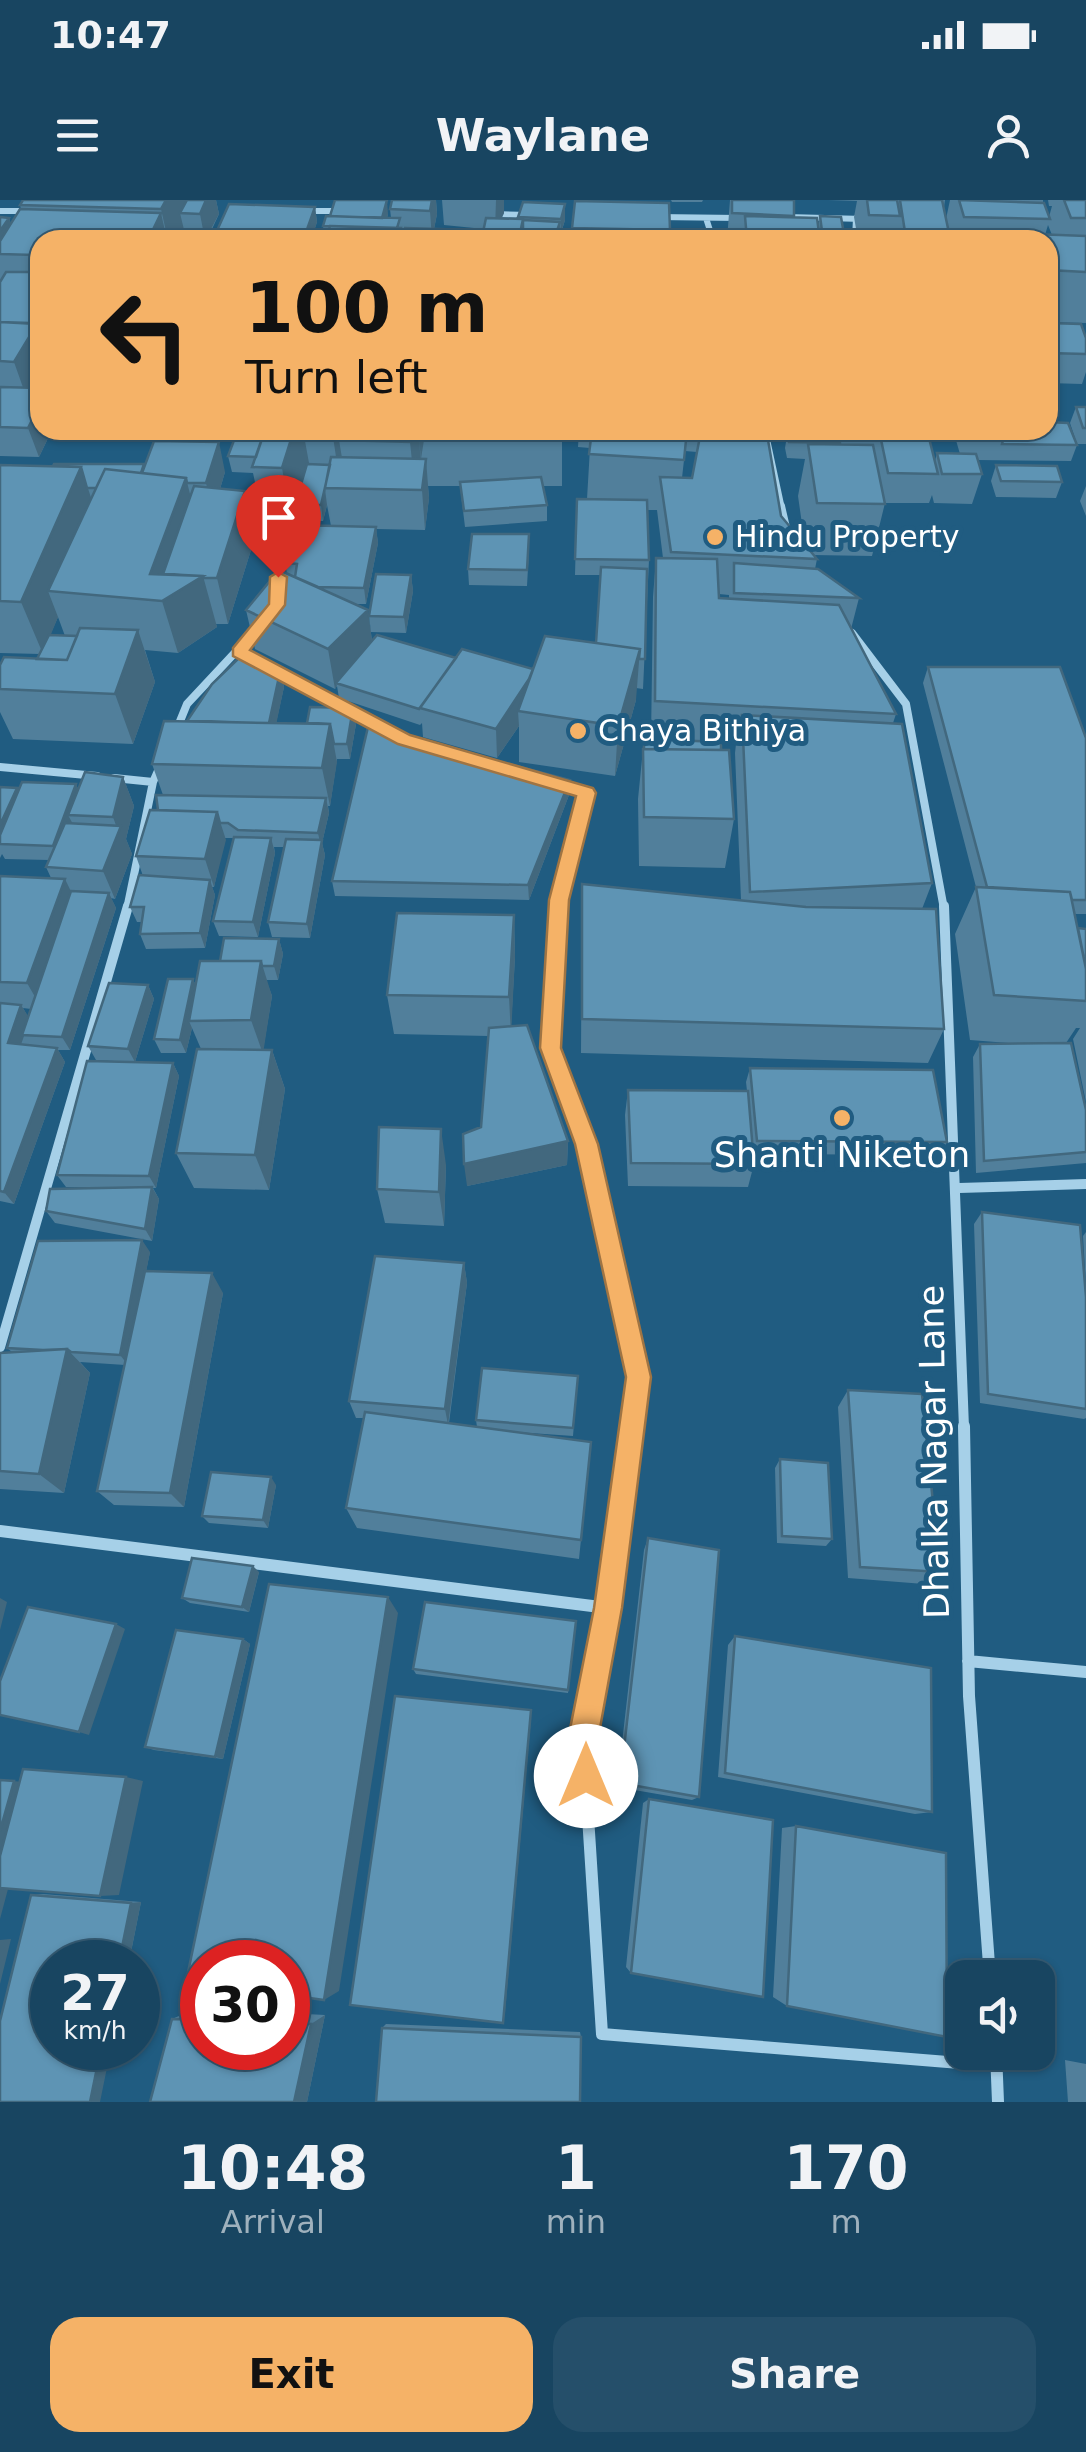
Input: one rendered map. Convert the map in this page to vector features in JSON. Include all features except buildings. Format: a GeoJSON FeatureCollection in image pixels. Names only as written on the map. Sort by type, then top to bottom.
{"type":"FeatureCollection","features":[{"type":"Feature","properties":{"kind":"street"},"geometry":{"type":"LineString","coordinates":[[0,211],[38,211]]}},
{"type":"Feature","properties":{"kind":"street"},"geometry":{"type":"LineString","coordinates":[[287,211],[347,211]]}},
{"type":"Feature","properties":{"kind":"street"},"geometry":{"type":"LineString","coordinates":[[482,214],[540,215]]}},
{"type":"Feature","properties":{"kind":"street"},"geometry":{"type":"LineString","coordinates":[[508,228],[520,215]]}},
{"type":"Feature","properties":{"kind":"street"},"geometry":{"type":"LineString","coordinates":[[638,217],[746,218]]}},
{"type":"Feature","properties":{"kind":"street"},"geometry":{"type":"LineString","coordinates":[[784,217],[873,219]]}},
{"type":"Feature","properties":{"kind":"street"},"geometry":{"type":"LineString","coordinates":[[706,218],[710,230]]}},
{"type":"Feature","properties":{"kind":"street"},"geometry":{"type":"LineString","coordinates":[[855,230],[856,218]]}},
{"type":"Feature","properties":{"kind":"street"},"geometry":{"type":"LineString","coordinates":[[767,440],[789,538]]}},
{"type":"Feature","properties":{"kind":"street"},"geometry":{"type":"LineString","coordinates":[[242,526],[312,532]]}},
{"type":"Feature","properties":{"kind":"street"},"geometry":{"type":"LineString","coordinates":[[258,528],[280,549],[278,586]]}},
{"type":"Feature","properties":{"kind":"street"},"geometry":{"type":"LineString","coordinates":[[174,735],[187,704],[240,652],[268,616]]}},
{"type":"Feature","properties":{"kind":"street","name":"Dhalka Nagar Lane"},"geometry":{"type":"LineString","coordinates":[[849,630],[906,704],[947,925],[958,1188],[968,1661],[989,1960]]}},
{"type":"Feature","properties":{"kind":"street"},"geometry":{"type":"LineString","coordinates":[[240,652],[422,744]]}},
{"type":"Feature","properties":{"kind":"street"},"geometry":{"type":"LineString","coordinates":[[0,1347],[132,892],[153,782],[167,750]]}},
{"type":"Feature","properties":{"kind":"street"},"geometry":{"type":"LineString","coordinates":[[0,767],[153,782]]}},
{"type":"Feature","properties":{"kind":"street"},"geometry":{"type":"LineString","coordinates":[[542,778],[586,793],[559,900],[550,1048],[586,1144],[639,1377],[608,1608],[583,1739],[602,2034],[945,2057]]}},
{"type":"Feature","properties":{"kind":"street"},"geometry":{"type":"LineString","coordinates":[[947,925],[967,926]]}},
{"type":"Feature","properties":{"kind":"street"},"geometry":{"type":"LineString","coordinates":[[958,1188],[1086,1184]]}},
{"type":"Feature","properties":{"kind":"street"},"geometry":{"type":"LineString","coordinates":[[0,1532],[169,1546],[348,1576],[608,1608]]}},
{"type":"Feature","properties":{"kind":"street"},"geometry":{"type":"LineString","coordinates":[[968,1661],[1086,1672]]}},
{"type":"Feature","properties":{"kind":"street"},"geometry":{"type":"LineString","coordinates":[[996,2070],[998,2102]]}},
{"type":"Feature","properties":{"kind":"place","name":"Hindu Property"},"geometry":{"type":"Point","coordinates":[715,537]}},
{"type":"Feature","properties":{"kind":"place","name":"Chaya Bithiya"},"geometry":{"type":"Point","coordinates":[578,731]}},
{"type":"Feature","properties":{"kind":"place","name":"Shanti Niketon"},"geometry":{"type":"Point","coordinates":[842,1118]}},
{"type":"Feature","properties":{"kind":"route"},"geometry":{"type":"LineString","coordinates":[[278,577],[277,605],[240,652],[404,740],[586,793],[559,900],[550,1048],[586,1144],[639,1377],[608,1608],[583,1739],[586,1776]]}}]}
